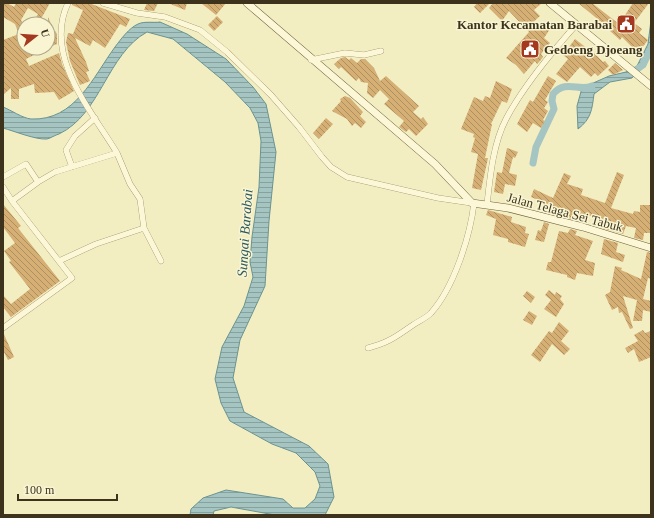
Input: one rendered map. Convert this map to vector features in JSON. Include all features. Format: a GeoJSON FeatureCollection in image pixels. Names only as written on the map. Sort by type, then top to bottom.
{"type":"FeatureCollection","features":[{"type":"Feature","properties":{"kind":"main road"},"geometry":{"type":"LineString","coordinates":[[247,3],[311,60],[435,164],[473,203]]}},
{"type":"Feature","properties":{"kind":"main road"},"geometry":{"type":"LineString","coordinates":[[550,3],[651,86]]}},
{"type":"Feature","properties":{"kind":"main road","name":"Jalan Telaga Sei Tabuk"},"geometry":{"type":"LineString","coordinates":[[473,203],[508,208],[583,227],[651,248]]}},
{"type":"Feature","properties":{"kind":"street"},"geometry":{"type":"LineString","coordinates":[[68,3],[61,28],[63,56],[71,78],[117,153],[130,184],[140,199],[144,228],[161,260]]}},
{"type":"Feature","properties":{"kind":"street"},"geometry":{"type":"LineString","coordinates":[[103,3],[137,13],[165,17],[200,30],[227,52],[272,95],[322,157],[331,166],[347,177],[438,198],[473,203],[472,223],[464,251],[439,302],[430,314],[400,336],[384,344],[368,348]]}},
{"type":"Feature","properties":{"kind":"street"},"geometry":{"type":"LineString","coordinates":[[487,205],[496,150],[506,119],[554,50],[576,25]]}},
{"type":"Feature","properties":{"kind":"street"},"geometry":{"type":"LineString","coordinates":[[311,60],[345,53],[364,55],[381,51]]}},
{"type":"Feature","properties":{"kind":"street"},"geometry":{"type":"LineString","coordinates":[[72,167],[66,150],[75,136],[95,118]]}},
{"type":"Feature","properties":{"kind":"street"},"geometry":{"type":"LineString","coordinates":[[12,201],[38,182],[55,172],[117,153]]}},
{"type":"Feature","properties":{"kind":"street"},"geometry":{"type":"LineString","coordinates":[[3,177],[26,164],[38,182]]}},
{"type":"Feature","properties":{"kind":"street"},"geometry":{"type":"LineString","coordinates":[[3,187],[12,201],[72,278],[3,328]]}},
{"type":"Feature","properties":{"kind":"street"},"geometry":{"type":"LineString","coordinates":[[59,261],[96,244],[144,228]]}},
{"type":"Feature","properties":{"kind":"water"},"geometry":{"type":"Polygon","coordinates":[[[651,20],[651,45],[643,65],[632,78],[610,82],[594,94],[590,114],[586,122],[578,129],[577,106],[582,88],[609,76],[626,72],[637,66],[648,44],[651,20]]]}},
{"type":"Feature","properties":{"kind":"water"},"geometry":{"type":"Polygon","coordinates":[[[160,22],[187,34],[226,59],[253,87],[266,104],[276,152],[269,221],[265,286],[240,340],[233,378],[244,412],[309,446],[328,464],[334,497],[325,515],[275,515],[231,507],[214,511],[213,515],[190,515],[191,509],[203,498],[226,490],[283,499],[293,508],[305,508],[315,499],[320,486],[315,472],[296,453],[272,444],[230,421],[221,403],[215,379],[222,347],[244,306],[253,277],[250,262],[259,187],[261,141],[258,123],[250,108],[225,82],[173,39],[147,32],[133,42],[122,54],[95,99],[85,113],[73,125],[59,134],[47,139],[31,137],[3,128],[3,107],[31,119],[46,118],[60,113],[81,95],[128,31],[140,23],[160,22]]]}},
{"type":"Feature","properties":{"kind":"building"},"geometry":{"type":"Polygon","coordinates":[[[3,3],[7,3],[14,7],[16,3],[50,3],[43,16],[37,16],[38,14],[28,8],[23,16],[16,16],[16,26],[15,24],[3,17],[3,3]]]}},
{"type":"Feature","properties":{"kind":"building"},"geometry":{"type":"Polygon","coordinates":[[[72,3],[89,3],[130,19],[126,27],[120,24],[105,48],[93,40],[90,46],[75,38],[89,71],[86,72],[90,81],[80,85],[70,61],[66,42],[68,33],[73,34],[83,10],[72,5],[72,3]]]}},
{"type":"Feature","properties":{"kind":"building"},"geometry":{"type":"Polygon","coordinates":[[[147,3],[158,3],[154,11],[144,10],[147,3]]]}},
{"type":"Feature","properties":{"kind":"building"},"geometry":{"type":"Polygon","coordinates":[[[168,3],[187,3],[185,10],[168,3]]]}},
{"type":"Feature","properties":{"kind":"building"},"geometry":{"type":"Polygon","coordinates":[[[201,3],[226,3],[216,15],[201,3]]]}},
{"type":"Feature","properties":{"kind":"building"},"geometry":{"type":"Polygon","coordinates":[[[477,3],[490,3],[480,13],[474,7],[477,3]]]}},
{"type":"Feature","properties":{"kind":"building"},"geometry":{"type":"Polygon","coordinates":[[[493,3],[542,3],[534,10],[540,16],[531,24],[540,30],[544,25],[550,29],[544,38],[550,43],[541,54],[543,57],[540,61],[537,64],[535,61],[524,74],[516,65],[506,58],[529,32],[509,11],[502,21],[489,8],[493,3]]]}},
{"type":"Feature","properties":{"kind":"building"},"geometry":{"type":"Polygon","coordinates":[[[578,3],[592,3],[619,24],[633,3],[649,3],[634,23],[642,29],[639,33],[648,40],[638,53],[622,37],[620,40],[610,31],[611,30],[578,3]]]}},
{"type":"Feature","properties":{"kind":"building"},"geometry":{"type":"Polygon","coordinates":[[[217,16],[223,22],[214,31],[208,25],[217,16]]]}},
{"type":"Feature","properties":{"kind":"building"},"geometry":{"type":"Polygon","coordinates":[[[56,32],[57,34],[56,44],[56,32]]]}},
{"type":"Feature","properties":{"kind":"building"},"geometry":{"type":"Polygon","coordinates":[[[16,35],[16,56],[32,56],[26,59],[29,66],[52,56],[56,56],[56,54],[59,53],[62,64],[74,91],[59,100],[54,92],[35,93],[34,84],[19,89],[19,99],[11,99],[11,88],[3,95],[3,40],[16,35]]]}},
{"type":"Feature","properties":{"kind":"building"},"geometry":{"type":"Polygon","coordinates":[[[575,39],[588,49],[589,48],[609,66],[598,76],[595,73],[591,77],[580,67],[567,82],[556,74],[568,59],[563,55],[575,39]]]}},
{"type":"Feature","properties":{"kind":"building"},"geometry":{"type":"Polygon","coordinates":[[[345,57],[349,60],[351,58],[357,63],[361,59],[365,59],[374,68],[380,81],[386,76],[419,106],[413,112],[421,119],[423,117],[428,124],[416,136],[409,129],[406,132],[399,127],[404,121],[384,104],[389,99],[380,90],[373,98],[367,93],[368,83],[361,82],[359,78],[356,81],[341,67],[339,69],[334,64],[341,58],[345,57]]]}},
{"type":"Feature","properties":{"kind":"building"},"geometry":{"type":"Polygon","coordinates":[[[615,63],[623,70],[613,75],[608,70],[615,63]]]}},
{"type":"Feature","properties":{"kind":"building"},"geometry":{"type":"Polygon","coordinates":[[[548,76],[556,81],[545,100],[548,102],[544,108],[548,111],[543,120],[545,121],[541,128],[533,123],[527,132],[517,124],[530,100],[533,102],[548,76]]]}},
{"type":"Feature","properties":{"kind":"building"},"geometry":{"type":"Polygon","coordinates":[[[496,81],[512,89],[507,103],[502,101],[491,124],[485,158],[488,158],[481,190],[472,188],[478,154],[471,152],[475,138],[473,137],[474,134],[461,129],[474,97],[483,101],[485,96],[490,98],[496,81]]]}},
{"type":"Feature","properties":{"kind":"building"},"geometry":{"type":"Polygon","coordinates":[[[345,96],[350,98],[363,112],[360,116],[366,122],[361,128],[355,123],[352,126],[347,119],[332,111],[341,101],[340,99],[345,96]]]}},
{"type":"Feature","properties":{"kind":"building"},"geometry":{"type":"Polygon","coordinates":[[[326,118],[333,124],[319,139],[313,133],[326,118]]]}},
{"type":"Feature","properties":{"kind":"building"},"geometry":{"type":"Polygon","coordinates":[[[507,148],[518,152],[515,158],[513,157],[509,173],[517,175],[515,186],[505,184],[503,194],[494,192],[497,172],[502,173],[507,148]]]}},
{"type":"Feature","properties":{"kind":"building"},"geometry":{"type":"Polygon","coordinates":[[[617,172],[624,175],[611,208],[633,214],[634,211],[640,212],[640,205],[651,205],[651,233],[644,233],[643,240],[634,238],[636,228],[626,226],[623,234],[602,228],[604,219],[583,214],[582,219],[574,217],[573,219],[567,218],[558,213],[560,209],[531,197],[534,189],[553,198],[564,173],[571,176],[567,184],[583,189],[581,195],[605,203],[617,172]]]}},
{"type":"Feature","properties":{"kind":"building"},"geometry":{"type":"Polygon","coordinates":[[[3,204],[21,226],[18,228],[60,281],[11,317],[3,307],[3,295],[11,304],[30,289],[9,262],[11,261],[4,251],[15,243],[3,227],[3,204]]]}},
{"type":"Feature","properties":{"kind":"building"},"geometry":{"type":"Polygon","coordinates":[[[488,210],[512,217],[511,222],[526,227],[525,233],[529,234],[525,247],[508,242],[508,239],[493,235],[496,219],[486,215],[488,210]]]}},
{"type":"Feature","properties":{"kind":"building"},"geometry":{"type":"Polygon","coordinates":[[[544,222],[549,224],[544,242],[535,240],[538,230],[541,231],[544,222]]]}},
{"type":"Feature","properties":{"kind":"building"},"geometry":{"type":"Polygon","coordinates":[[[570,229],[577,231],[575,235],[593,241],[585,260],[595,263],[593,276],[577,273],[575,280],[567,277],[567,275],[546,270],[548,262],[551,262],[559,231],[568,233],[570,229]]]}},
{"type":"Feature","properties":{"kind":"building"},"geometry":{"type":"Polygon","coordinates":[[[604,239],[618,243],[616,252],[625,255],[623,262],[601,254],[604,239]]]}},
{"type":"Feature","properties":{"kind":"building"},"geometry":{"type":"Polygon","coordinates":[[[647,252],[651,253],[651,279],[648,278],[643,299],[651,301],[651,312],[643,310],[642,321],[633,321],[637,300],[623,296],[633,328],[630,329],[622,312],[619,313],[618,307],[612,310],[605,295],[610,292],[615,266],[622,268],[621,270],[641,279],[647,252]]]}},
{"type":"Feature","properties":{"kind":"building"},"geometry":{"type":"Polygon","coordinates":[[[549,290],[555,295],[556,292],[562,296],[560,299],[564,304],[556,317],[544,309],[551,300],[545,295],[549,290]]]}},
{"type":"Feature","properties":{"kind":"building"},"geometry":{"type":"Polygon","coordinates":[[[527,291],[535,297],[531,303],[523,296],[527,291]]]}},
{"type":"Feature","properties":{"kind":"building"},"geometry":{"type":"Polygon","coordinates":[[[529,311],[537,316],[532,325],[523,320],[529,311]]]}},
{"type":"Feature","properties":{"kind":"building"},"geometry":{"type":"Polygon","coordinates":[[[559,322],[569,331],[561,341],[570,349],[564,355],[552,344],[540,362],[531,355],[549,331],[552,333],[559,322]]]}},
{"type":"Feature","properties":{"kind":"building"},"geometry":{"type":"Polygon","coordinates":[[[643,330],[645,333],[651,331],[651,357],[639,362],[634,349],[628,353],[625,348],[638,341],[634,335],[643,330]]]}},
{"type":"Feature","properties":{"kind":"building"},"geometry":{"type":"Polygon","coordinates":[[[3,332],[14,357],[8,360],[3,350],[3,332]]]}},
{"type":"Feature","properties":{"kind":"waterway"},"geometry":{"type":"LineString","coordinates":[[636,70],[643,65],[651,48]]}},
{"type":"Feature","properties":{"kind":"waterway"},"geometry":{"type":"LineString","coordinates":[[533,163],[536,147],[554,109],[552,101],[553,94],[563,87],[568,86],[582,88],[592,86]]}},
{"type":"Feature","properties":{"kind":"place","name":"Kantor Kecamatan Barabai"},"geometry":{"type":"Point","coordinates":[626,24]}},
{"type":"Feature","properties":{"kind":"place","name":"Gedoeng Djoeang"},"geometry":{"type":"Point","coordinates":[530,49]}},
{"type":"Feature","properties":{"kind":"water label","name":"Sungai Barabai"},"geometry":{"type":"Point","coordinates":[245,233]}}]}
